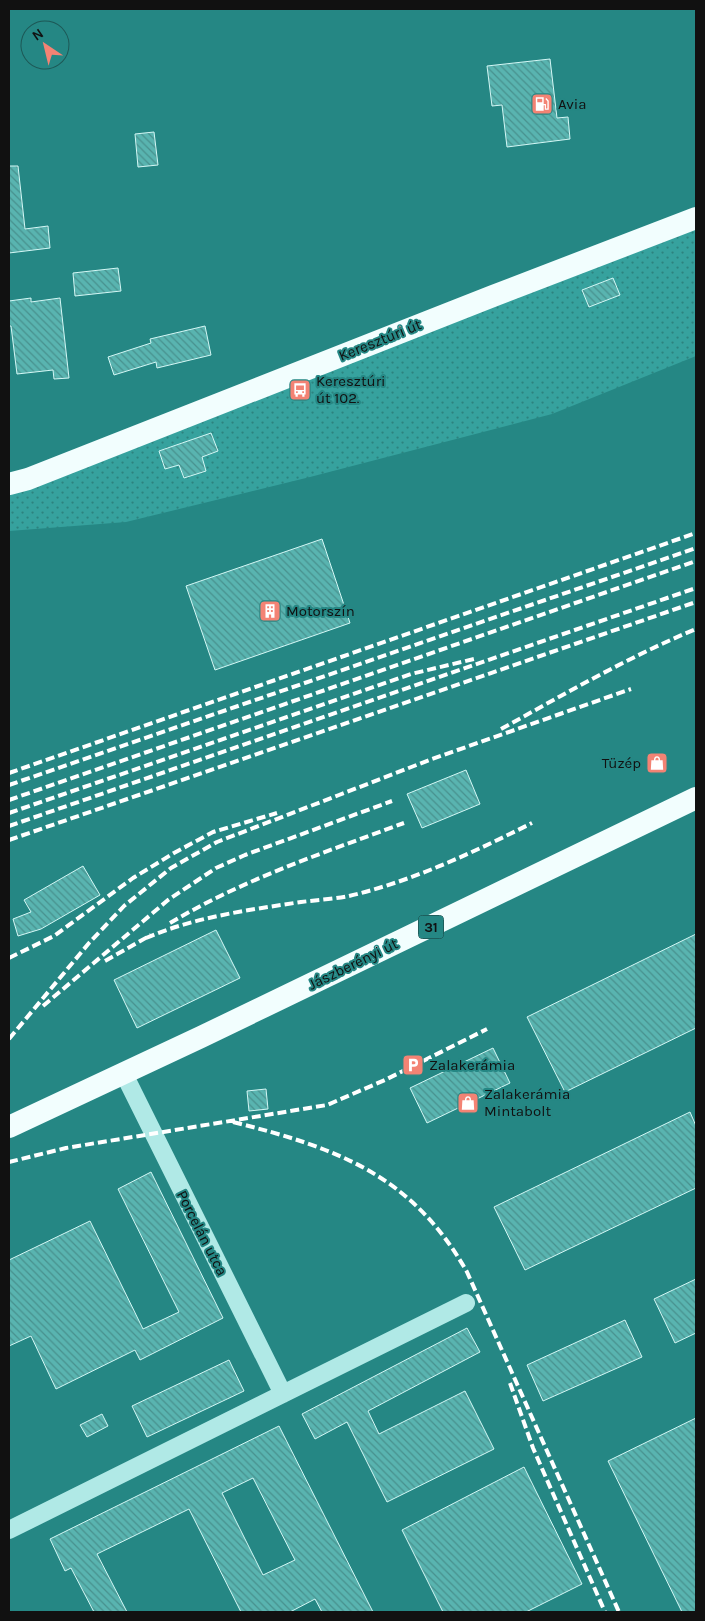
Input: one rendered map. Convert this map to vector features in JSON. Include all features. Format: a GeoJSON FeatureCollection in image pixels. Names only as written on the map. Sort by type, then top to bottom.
{"type":"FeatureCollection","features":[{"type":"Feature","properties":{"kind":"main road","name":"Keresztúri út"},"geometry":{"type":"LineString","coordinates":[[9,484],[28,479],[484,299],[696,218]]}},
{"type":"Feature","properties":{"kind":"main road","name":"Jászberényi út"},"geometry":{"type":"LineString","coordinates":[[9,1127],[201,1037],[696,798]]}},
{"type":"Feature","properties":{"kind":"street","name":"Porcelán utca"},"geometry":{"type":"LineString","coordinates":[[123,1072],[283,1394]]}},
{"type":"Feature","properties":{"kind":"street"},"geometry":{"type":"LineString","coordinates":[[9,1530],[466,1303]]}},
{"type":"Feature","properties":{"kind":"shaded area"},"geometry":{"type":"Polygon","coordinates":[[[696,225],[696,356],[552,414],[310,477],[126,522],[9,531],[9,478],[696,225]]]}},
{"type":"Feature","properties":{"kind":"building","name":"Avia"},"geometry":{"type":"Polygon","coordinates":[[[550,59],[557,118],[568,117],[570,139],[507,147],[502,105],[492,106],[487,66],[550,59]]]}},
{"type":"Feature","properties":{"kind":"building"},"geometry":{"type":"Polygon","coordinates":[[[154,132],[158,165],[138,167],[135,134],[154,132]]]}},
{"type":"Feature","properties":{"kind":"building"},"geometry":{"type":"Polygon","coordinates":[[[9,166],[18,166],[25,229],[48,226],[50,248],[9,253],[9,166]]]}},
{"type":"Feature","properties":{"kind":"building"},"geometry":{"type":"Polygon","coordinates":[[[118,268],[121,291],[75,296],[73,273],[118,268]]]}},
{"type":"Feature","properties":{"kind":"building"},"geometry":{"type":"Polygon","coordinates":[[[613,278],[620,295],[589,307],[582,290],[613,278]]]}},
{"type":"Feature","properties":{"kind":"building"},"geometry":{"type":"Polygon","coordinates":[[[31,298],[31,302],[60,298],[69,378],[54,379],[53,370],[17,374],[11,326],[9,326],[9,301],[31,298]]]}},
{"type":"Feature","properties":{"kind":"building"},"geometry":{"type":"Polygon","coordinates":[[[205,326],[211,355],[157,368],[156,362],[114,375],[108,357],[151,343],[150,339],[205,326]]]}},
{"type":"Feature","properties":{"kind":"building"},"geometry":{"type":"Polygon","coordinates":[[[211,433],[218,451],[202,457],[206,471],[184,478],[179,465],[165,469],[159,451],[211,433]]]}},
{"type":"Feature","properties":{"kind":"building","name":"Motorszín"},"geometry":{"type":"Polygon","coordinates":[[[322,539],[350,623],[215,670],[186,586],[322,539]]]}},
{"type":"Feature","properties":{"kind":"building"},"geometry":{"type":"Polygon","coordinates":[[[466,770],[480,804],[422,828],[407,794],[466,770]]]}},
{"type":"Feature","properties":{"kind":"building"},"geometry":{"type":"Polygon","coordinates":[[[83,866],[100,895],[41,929],[18,936],[13,919],[31,912],[24,900],[83,866]]]}},
{"type":"Feature","properties":{"kind":"building"},"geometry":{"type":"Polygon","coordinates":[[[216,930],[240,978],[137,1028],[114,980],[216,930]]]}},
{"type":"Feature","properties":{"kind":"building"},"geometry":{"type":"Polygon","coordinates":[[[696,934],[696,1028],[565,1092],[527,1017],[696,934]]]}},
{"type":"Feature","properties":{"kind":"building"},"geometry":{"type":"Polygon","coordinates":[[[493,1048],[510,1083],[427,1123],[410,1088],[493,1048]]]}},
{"type":"Feature","properties":{"kind":"building"},"geometry":{"type":"Polygon","coordinates":[[[266,1089],[268,1109],[249,1111],[247,1091],[266,1089]]]}},
{"type":"Feature","properties":{"kind":"building"},"geometry":{"type":"Polygon","coordinates":[[[690,1112],[696,1126],[696,1188],[525,1270],[494,1207],[690,1112]]]}},
{"type":"Feature","properties":{"kind":"building"},"geometry":{"type":"Polygon","coordinates":[[[151,1172],[223,1318],[140,1360],[135,1350],[56,1389],[31,1336],[9,1346],[9,1260],[90,1221],[143,1329],[179,1312],[118,1189],[151,1172]]]}},
{"type":"Feature","properties":{"kind":"building"},"geometry":{"type":"Polygon","coordinates":[[[696,1279],[696,1333],[675,1343],[654,1299],[696,1279]]]}},
{"type":"Feature","properties":{"kind":"building"},"geometry":{"type":"Polygon","coordinates":[[[625,1320],[642,1357],[543,1401],[527,1365],[625,1320]]]}},
{"type":"Feature","properties":{"kind":"building"},"geometry":{"type":"Polygon","coordinates":[[[467,1328],[480,1352],[368,1411],[379,1434],[465,1391],[494,1449],[387,1502],[347,1422],[315,1439],[302,1414],[467,1328]]]}},
{"type":"Feature","properties":{"kind":"building"},"geometry":{"type":"Polygon","coordinates":[[[229,1360],[244,1391],[147,1437],[132,1406],[229,1360]]]}},
{"type":"Feature","properties":{"kind":"building"},"geometry":{"type":"Polygon","coordinates":[[[102,1414],[108,1426],[87,1437],[80,1425],[102,1414]]]}},
{"type":"Feature","properties":{"kind":"building"},"geometry":{"type":"Polygon","coordinates":[[[696,1418],[696,1612],[682,1612],[608,1461],[696,1418]]]}},
{"type":"Feature","properties":{"kind":"building"},"geometry":{"type":"Polygon","coordinates":[[[279,1426],[373,1612],[322,1612],[315,1599],[290,1612],[241,1612],[189,1509],[97,1554],[127,1612],[94,1612],[71,1568],[65,1571],[50,1539],[279,1426]],[[253,1478],[222,1493],[263,1575],[295,1560],[253,1478]]]}},
{"type":"Feature","properties":{"kind":"building"},"geometry":{"type":"Polygon","coordinates":[[[524,1467],[582,1584],[526,1612],[443,1612],[402,1530],[524,1467]]]}},
{"type":"Feature","properties":{"kind":"railway"},"geometry":{"type":"LineString","coordinates":[[9,773],[696,533]]}},
{"type":"Feature","properties":{"kind":"railway"},"geometry":{"type":"LineString","coordinates":[[9,785],[696,548]]}},
{"type":"Feature","properties":{"kind":"railway"},"geometry":{"type":"LineString","coordinates":[[9,800],[696,561]]}},
{"type":"Feature","properties":{"kind":"railway"},"geometry":{"type":"LineString","coordinates":[[9,826],[696,588]]}},
{"type":"Feature","properties":{"kind":"railway"},"geometry":{"type":"LineString","coordinates":[[9,840],[696,602]]}},
{"type":"Feature","properties":{"kind":"railway"},"geometry":{"type":"LineString","coordinates":[[501,729],[621,664],[696,629]]}},
{"type":"Feature","properties":{"kind":"railway"},"geometry":{"type":"LineString","coordinates":[[9,813],[411,674],[474,659]]}},
{"type":"Feature","properties":{"kind":"railway"},"geometry":{"type":"LineString","coordinates":[[9,1039],[89,943],[124,906],[171,868],[217,842],[432,759],[631,689]]}},
{"type":"Feature","properties":{"kind":"railway"},"geometry":{"type":"LineString","coordinates":[[43,1006],[168,900],[216,868],[245,855],[392,801]]}},
{"type":"Feature","properties":{"kind":"railway"},"geometry":{"type":"LineString","coordinates":[[9,958],[54,936],[133,878],[174,853],[213,832],[277,813]]}},
{"type":"Feature","properties":{"kind":"railway"},"geometry":{"type":"LineString","coordinates":[[170,923],[198,907],[255,880],[404,823]]}},
{"type":"Feature","properties":{"kind":"railway"},"geometry":{"type":"LineString","coordinates":[[146,938],[203,919],[261,908],[343,897],[373,890],[443,865],[532,823]]}},
{"type":"Feature","properties":{"kind":"railway"},"geometry":{"type":"LineString","coordinates":[[105,961],[151,935]]}},
{"type":"Feature","properties":{"kind":"railway"},"geometry":{"type":"LineString","coordinates":[[9,1162],[66,1148],[327,1105],[385,1080],[487,1029]]}},
{"type":"Feature","properties":{"kind":"railway"},"geometry":{"type":"LineString","coordinates":[[233,1122],[306,1143],[338,1155],[368,1170],[396,1189],[422,1211],[445,1239],[467,1272],[619,1612]]}},
{"type":"Feature","properties":{"kind":"railway"},"geometry":{"type":"LineString","coordinates":[[510,1383],[533,1448],[605,1612]]}},
{"type":"Feature","properties":{"kind":"place","name":"Avia"},"geometry":{"type":"Point","coordinates":[542,104]}},
{"type":"Feature","properties":{"kind":"place","name":"Keresztúri út 102."},"geometry":{"type":"Point","coordinates":[300,390]}},
{"type":"Feature","properties":{"kind":"place","name":"Motorszín"},"geometry":{"type":"Point","coordinates":[270,611]}},
{"type":"Feature","properties":{"kind":"place","name":"Tüzép"},"geometry":{"type":"Point","coordinates":[657,763]}},
{"type":"Feature","properties":{"kind":"place","name":"Zalakerámia"},"geometry":{"type":"Point","coordinates":[413,1065]}},
{"type":"Feature","properties":{"kind":"place","name":"Zalakerámia Mintabolt"},"geometry":{"type":"Point","coordinates":[468,1103]}}]}
